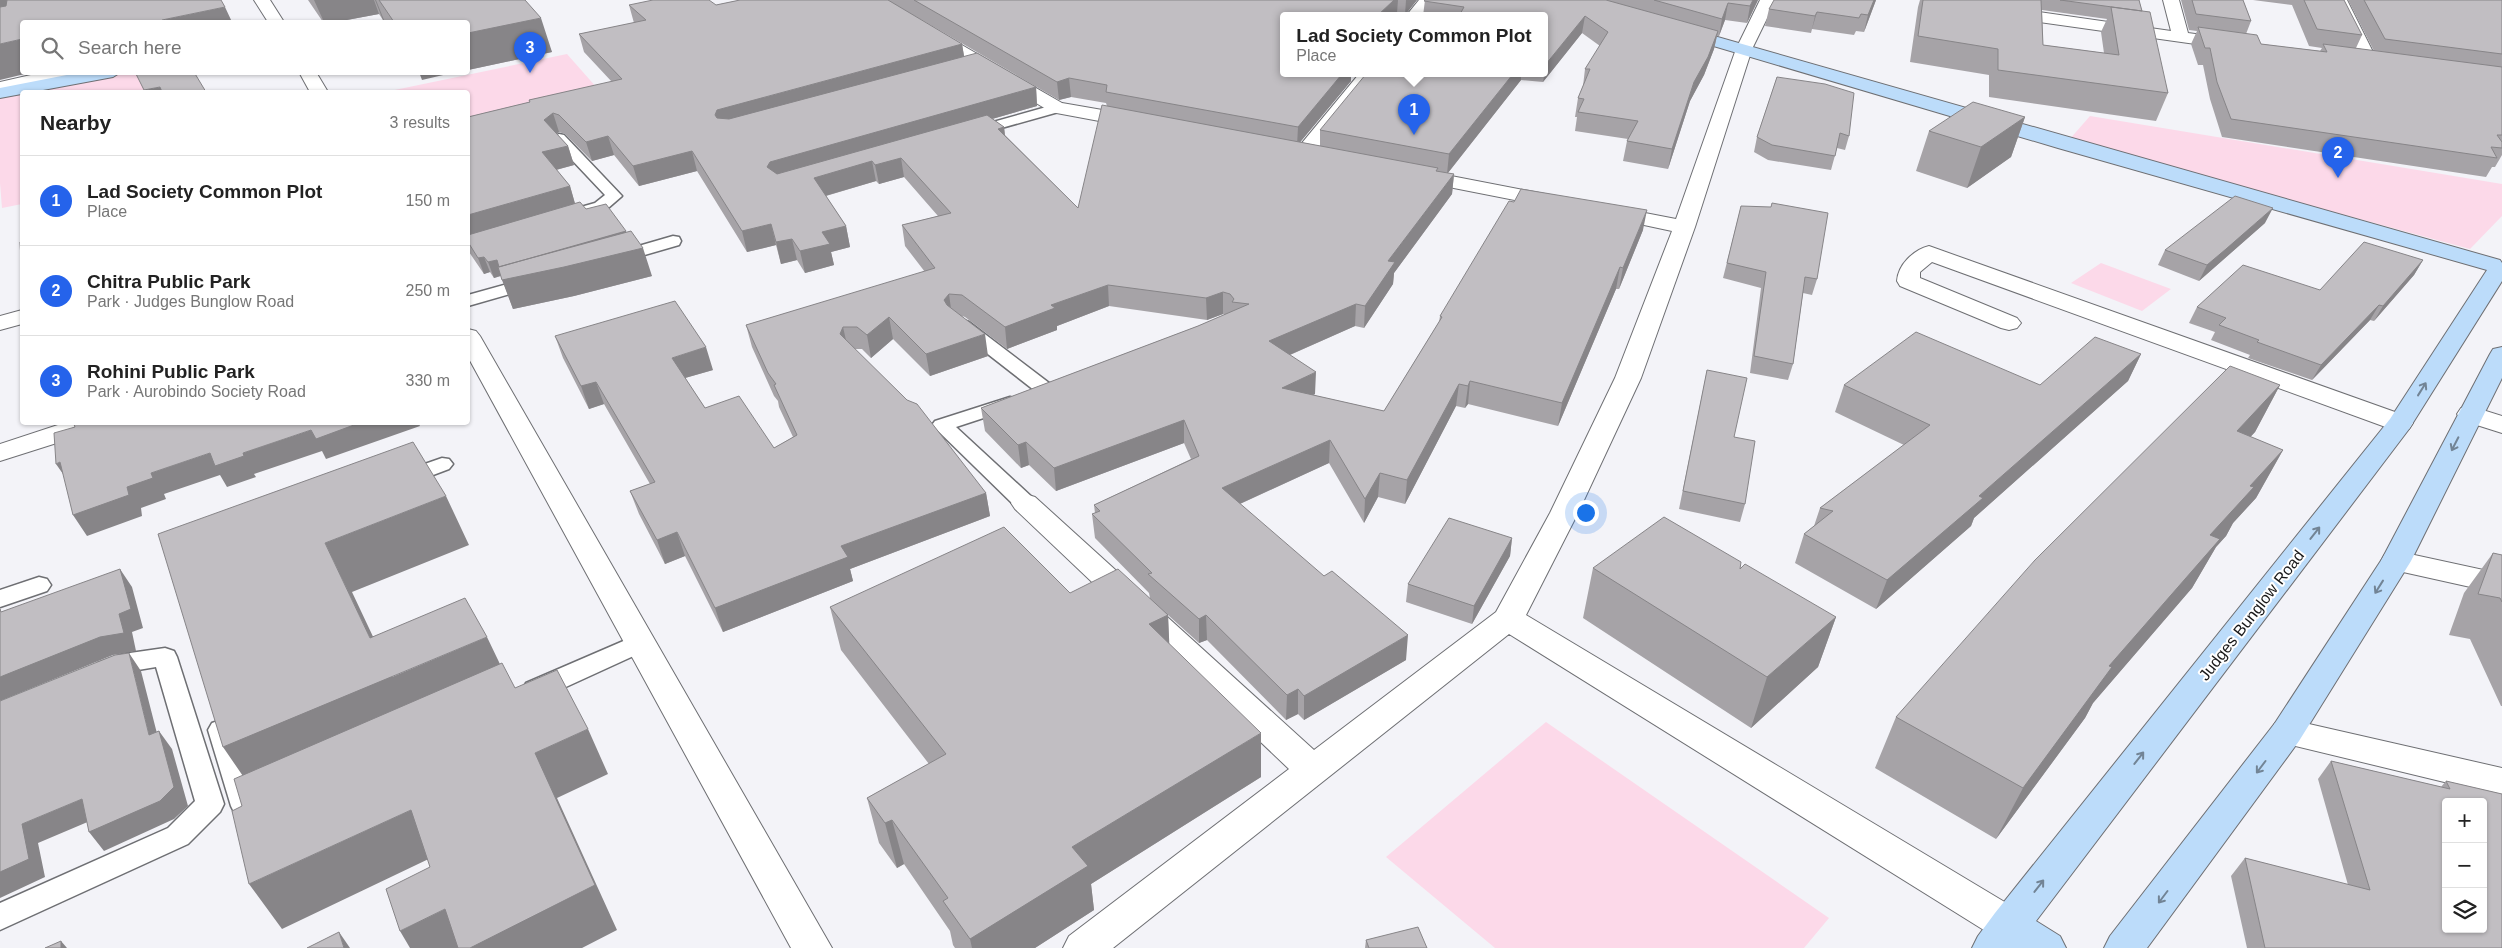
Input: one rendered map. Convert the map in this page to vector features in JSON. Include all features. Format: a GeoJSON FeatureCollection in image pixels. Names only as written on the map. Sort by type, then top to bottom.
{"type":"FeatureCollection","features":[{"type":"Feature","properties":{"kind":"main road"},"geometry":{"type":"LineString","coordinates":[[1660,26],[2498,269]]}},
{"type":"Feature","properties":{"kind":"main road"},"geometry":{"type":"LineString","coordinates":[[0,93],[39,83],[93,75]]}},
{"type":"Feature","properties":{"kind":"main road","name":"Judges Bunglow Road"},"geometry":{"type":"LineString","coordinates":[[2001,936],[2400,423],[2498,269]]}},
{"type":"Feature","properties":{"kind":"main road"},"geometry":{"type":"LineString","coordinates":[[2124,948],[2287,732],[2396,561],[2502,354]]}},
{"type":"Feature","properties":{"kind":"main road"},"geometry":{"type":"LineString","coordinates":[[2001,936],[2046,948]]}},
{"type":"Feature","properties":{"kind":"street"},"geometry":{"type":"LineString","coordinates":[[262,0],[275,20]]}},
{"type":"Feature","properties":{"kind":"street"},"geometry":{"type":"LineString","coordinates":[[873,0],[975,66],[1057,108],[1152,125]]}},
{"type":"Feature","properties":{"kind":"street"},"geometry":{"type":"LineString","coordinates":[[1418,12],[1428,0]]}},
{"type":"Feature","properties":{"kind":"street"},"geometry":{"type":"LineString","coordinates":[[1083,948],[1508,618],[1564,514],[1628,378],[1684,227],[1744,49],[1768,0]]}},
{"type":"Feature","properties":{"kind":"street"},"geometry":{"type":"LineString","coordinates":[[2171,0],[2181,37]]}},
{"type":"Feature","properties":{"kind":"street"},"geometry":{"type":"LineString","coordinates":[[2339,0],[2370,62]]}},
{"type":"Feature","properties":{"kind":"street"},"geometry":{"type":"LineString","coordinates":[[1983,10],[2249,46]]}},
{"type":"Feature","properties":{"kind":"street"},"geometry":{"type":"LineString","coordinates":[[2353,60],[2388,64]]}},
{"type":"Feature","properties":{"kind":"street"},"geometry":{"type":"LineString","coordinates":[[0,87],[39,83],[63,75]]}},
{"type":"Feature","properties":{"kind":"street"},"geometry":{"type":"LineString","coordinates":[[309,75],[318,90]]}},
{"type":"Feature","properties":{"kind":"street"},"geometry":{"type":"LineString","coordinates":[[1285,150],[1313,155],[1366,77]]}},
{"type":"Feature","properties":{"kind":"street"},"geometry":{"type":"LineString","coordinates":[[1400,172],[1576,206]]}},
{"type":"Feature","properties":{"kind":"street"},"geometry":{"type":"LineString","coordinates":[[1596,210],[1684,227]]}},
{"type":"Feature","properties":{"kind":"street"},"geometry":{"type":"LineString","coordinates":[[2009,323],[1908,282],[1909,270],[1929,253],[2400,423]]}},
{"type":"Feature","properties":{"kind":"street"},"geometry":{"type":"LineString","coordinates":[[0,323],[20,318]]}},
{"type":"Feature","properties":{"kind":"street"},"geometry":{"type":"LineString","coordinates":[[470,340],[642,642],[812,948]]}},
{"type":"Feature","properties":{"kind":"street"},"geometry":{"type":"LineString","coordinates":[[2470,414],[2502,424]]}},
{"type":"Feature","properties":{"kind":"street"},"geometry":{"type":"LineString","coordinates":[[0,453],[86,425]]}},
{"type":"Feature","properties":{"kind":"street"},"geometry":{"type":"LineString","coordinates":[[1025,503],[1312,770]]}},
{"type":"Feature","properties":{"kind":"street"},"geometry":{"type":"LineString","coordinates":[[2396,561],[2502,584]]}},
{"type":"Feature","properties":{"kind":"street"},"geometry":{"type":"LineString","coordinates":[[1508,618],[2001,936]]}},
{"type":"Feature","properties":{"kind":"street"},"geometry":{"type":"LineString","coordinates":[[2287,732],[2502,782]]}},
{"type":"Feature","properties":{"kind":"lane"},"geometry":{"type":"LineString","coordinates":[[960,135],[1057,108]]}},
{"type":"Feature","properties":{"kind":"lane"},"geometry":{"type":"LineString","coordinates":[[553,220],[601,206],[614,196],[559,138]]}},
{"type":"Feature","properties":{"kind":"lane"},"geometry":{"type":"LineString","coordinates":[[597,263],[673,241]]}},
{"type":"Feature","properties":{"kind":"lane"},"geometry":{"type":"LineString","coordinates":[[470,300],[549,277]]}},
{"type":"Feature","properties":{"kind":"lane"},"geometry":{"type":"LineString","coordinates":[[958,322],[1055,387],[934,423],[1025,503]]}},
{"type":"Feature","properties":{"kind":"lane"},"geometry":{"type":"LineString","coordinates":[[379,489],[442,464]]}},
{"type":"Feature","properties":{"kind":"lane"},"geometry":{"type":"LineString","coordinates":[[0,599],[39,584]]}},
{"type":"Feature","properties":{"kind":"lane"},"geometry":{"type":"LineString","coordinates":[[517,698],[642,642]]}},
{"type":"Feature","properties":{"kind":"lane"},"geometry":{"type":"LineString","coordinates":[[0,917],[178,836],[210,804],[165,657],[123,663],[88,677]]}},
{"type":"Feature","properties":{"kind":"lane"},"geometry":{"type":"LineString","coordinates":[[216,712],[248,817],[266,809]]}},
{"type":"Feature","properties":{"kind":"shaded area"},"geometry":{"type":"Polygon","coordinates":[[[567,54],[605,97],[470,129],[470,90],[395,90],[567,54]]]}},
{"type":"Feature","properties":{"kind":"shaded area"},"geometry":{"type":"Polygon","coordinates":[[[113,75],[142,75],[146,90],[32,90],[113,75]]]}},
{"type":"Feature","properties":{"kind":"shaded area"},"geometry":{"type":"Polygon","coordinates":[[[20,92],[20,204],[2,208],[0,183],[0,96],[20,92]]]}},
{"type":"Feature","properties":{"kind":"shaded area"},"geometry":{"type":"Polygon","coordinates":[[[2090,116],[2502,184],[2502,216],[2470,249],[2069,140],[2090,116]]]}},
{"type":"Feature","properties":{"kind":"shaded area"},"geometry":{"type":"Polygon","coordinates":[[[2101,263],[2171,289],[2142,311],[2071,283],[2101,263]]]}},
{"type":"Feature","properties":{"kind":"shaded area"},"geometry":{"type":"Polygon","coordinates":[[[1546,722],[1829,918],[1804,948],[1495,948],[1386,857],[1546,722]]]}},
{"type":"Feature","properties":{"kind":"building"},"geometry":{"type":"Polygon","coordinates":[[[7,0],[221,0],[225,7],[162,20],[20,20],[20,39],[0,44],[0,7],[6,6],[7,0]]]}},
{"type":"Feature","properties":{"kind":"building"},"geometry":{"type":"Polygon","coordinates":[[[379,0],[525,0],[541,18],[470,33],[470,20],[393,20],[379,0]]]}},
{"type":"Feature","properties":{"kind":"building"},"geometry":{"type":"Polygon","coordinates":[[[653,0],[709,0],[716,5],[740,0],[888,0],[962,44],[717,110],[715,115],[717,118],[729,119],[977,53],[1036,87],[770,162],[767,167],[777,174],[987,115],[1004,127],[998,129],[1078,208],[1102,105],[1438,168],[1436,171],[1454,174],[1388,261],[1395,262],[1365,306],[1356,304],[1269,341],[1316,372],[1282,388],[1384,411],[1442,317],[1440,316],[1509,201],[1514,202],[1521,189],[1647,210],[1623,268],[1620,267],[1562,403],[1470,381],[1468,386],[1459,384],[1407,480],[1380,473],[1365,499],[1330,440],[1222,488],[1324,576],[1332,571],[1408,635],[1304,696],[1298,689],[1287,695],[1206,615],[1199,619],[1148,574],[1152,573],[1092,514],[1100,511],[1094,505],[1199,456],[1184,420],[1054,468],[1026,442],[1018,445],[981,408],[1198,326],[1249,304],[1232,302],[1234,299],[1230,294],[1223,292],[1206,298],[1108,285],[1051,305],[1055,308],[1005,327],[962,295],[949,294],[944,300],[947,305],[985,334],[926,354],[889,317],[867,335],[857,327],[843,327],[840,334],[907,400],[917,404],[986,493],[841,546],[848,557],[715,608],[677,532],[657,540],[630,491],[655,482],[596,382],[581,386],[555,336],[675,301],[706,347],[672,358],[705,408],[739,396],[774,448],[797,435],[774,385],[776,384],[768,373],[746,325],[935,268],[902,225],[951,213],[901,158],[875,165],[872,161],[814,178],[846,226],[822,232],[830,244],[800,251],[792,239],[776,242],[771,224],[742,231],[692,151],[633,166],[608,136],[586,142],[559,115],[553,113],[544,120],[568,146],[542,152],[570,186],[470,214],[470,117],[530,102],[529,100],[622,79],[579,34],[646,20],[629,5],[653,0]]]}},
{"type":"Feature","properties":{"kind":"building"},"geometry":{"type":"Polygon","coordinates":[[[914,0],[1394,0],[1381,12],[1280,12],[1280,77],[1340,77],[1298,127],[1106,92],[1107,85],[1069,78],[1057,82],[914,0]]]}},
{"type":"Feature","properties":{"kind":"building"},"geometry":{"type":"Polygon","coordinates":[[[1606,0],[1718,31],[1708,57],[1694,82],[1672,149],[1627,141],[1638,121],[1578,112],[1584,99],[1578,98],[1590,69],[1585,69],[1608,32],[1585,16],[1548,62],[1548,12],[1461,12],[1464,7],[1424,1],[1606,0]]]}},
{"type":"Feature","properties":{"kind":"building"},"geometry":{"type":"Polygon","coordinates":[[[1654,0],[1753,0],[1750,6],[1728,3],[1722,19],[1654,0]]]}},
{"type":"Feature","properties":{"kind":"building"},"geometry":{"type":"Polygon","coordinates":[[[1774,0],[1874,0],[1868,15],[1861,14],[1859,18],[1817,12],[1815,16],[1769,9],[1774,0]]]}},
{"type":"Feature","properties":{"kind":"building"},"geometry":{"type":"Polygon","coordinates":[[[1923,0],[2041,0],[2043,45],[2119,55],[2111,7],[2150,12],[2168,93],[1998,70],[1998,49],[1918,36],[1923,0]]]}},
{"type":"Feature","properties":{"kind":"building"},"geometry":{"type":"Polygon","coordinates":[[[2060,0],[2139,0],[2142,11],[2060,0]]]}},
{"type":"Feature","properties":{"kind":"building"},"geometry":{"type":"Polygon","coordinates":[[[2192,0],[2243,0],[2251,21],[2196,14],[2192,0]]]}},
{"type":"Feature","properties":{"kind":"building"},"geometry":{"type":"Polygon","coordinates":[[[2304,0],[2344,0],[2362,35],[2317,29],[2304,0]]]}},
{"type":"Feature","properties":{"kind":"building"},"geometry":{"type":"Polygon","coordinates":[[[2364,0],[2502,0],[2502,54],[2385,39],[2364,0]]]}},
{"type":"Feature","properties":{"kind":"building"},"geometry":{"type":"Polygon","coordinates":[[[2198,27],[2257,35],[2261,44],[2327,52],[2323,44],[2502,67],[2502,135],[2497,135],[2502,142],[2502,148],[2491,147],[2497,158],[2231,119],[2217,82],[2210,48],[2205,48],[2198,27]]]}},
{"type":"Feature","properties":{"kind":"building"},"geometry":{"type":"Polygon","coordinates":[[[136,75],[196,75],[205,90],[161,90],[160,87],[144,90],[136,75]]]}},
{"type":"Feature","properties":{"kind":"building"},"geometry":{"type":"Polygon","coordinates":[[[1364,77],[1511,77],[1449,154],[1320,130],[1364,77]]]}},
{"type":"Feature","properties":{"kind":"building"},"geometry":{"type":"Polygon","coordinates":[[[1777,77],[1825,84],[1854,93],[1849,136],[1840,133],[1835,156],[1772,145],[1757,137],[1777,77]]]}},
{"type":"Feature","properties":{"kind":"building"},"geometry":{"type":"Polygon","coordinates":[[[1973,102],[2025,117],[1981,147],[1929,131],[1973,102]]]}},
{"type":"Feature","properties":{"kind":"building"},"geometry":{"type":"Polygon","coordinates":[[[2235,196],[2273,208],[2207,265],[2165,250],[2235,196]]]}},
{"type":"Feature","properties":{"kind":"building"},"geometry":{"type":"Polygon","coordinates":[[[580,202],[586,209],[606,204],[626,231],[499,267],[497,260],[488,262],[484,257],[478,258],[470,245],[470,234],[580,202]]]}},
{"type":"Feature","properties":{"kind":"building"},"geometry":{"type":"Polygon","coordinates":[[[1772,203],[1828,213],[1817,279],[1805,277],[1793,364],[1754,356],[1766,272],[1727,263],[1741,206],[1771,207],[1772,203]]]}},
{"type":"Feature","properties":{"kind":"building"},"geometry":{"type":"Polygon","coordinates":[[[631,231],[643,248],[502,280],[498,267],[631,231]]]}},
{"type":"Feature","properties":{"kind":"building"},"geometry":{"type":"Polygon","coordinates":[[[2364,242],[2423,260],[2383,306],[2379,305],[2321,365],[2257,342],[2259,340],[2219,325],[2226,318],[2197,307],[2243,265],[2320,290],[2364,242]]]}},
{"type":"Feature","properties":{"kind":"building"},"geometry":{"type":"Polygon","coordinates":[[[1916,332],[2040,385],[2095,337],[2141,354],[1979,496],[1983,498],[1887,580],[1804,534],[1833,511],[1820,508],[1930,425],[1844,385],[1916,332]]]}},
{"type":"Feature","properties":{"kind":"building"},"geometry":{"type":"Polygon","coordinates":[[[2230,366],[2280,385],[2237,431],[2283,450],[2250,486],[2254,487],[2210,535],[2220,539],[2109,666],[2112,667],[2023,788],[1896,717],[2035,560],[2230,366]]]}},
{"type":"Feature","properties":{"kind":"building"},"geometry":{"type":"Polygon","coordinates":[[[1707,370],[1747,378],[1734,437],[1755,441],[1745,504],[1683,491],[1707,370]]]}},
{"type":"Feature","properties":{"kind":"building"},"geometry":{"type":"Polygon","coordinates":[[[74,425],[354,425],[316,439],[311,430],[243,453],[244,456],[215,466],[210,453],[151,473],[153,478],[127,487],[129,495],[73,515],[60,462],[56,464],[54,433],[75,427],[74,425]]]}},
{"type":"Feature","properties":{"kind":"building"},"geometry":{"type":"Polygon","coordinates":[[[413,442],[446,496],[325,543],[370,638],[465,598],[487,637],[223,747],[158,534],[413,442]]]}},
{"type":"Feature","properties":{"kind":"building"},"geometry":{"type":"Polygon","coordinates":[[[1664,517],[1741,562],[1740,569],[1745,564],[1836,617],[1767,677],[1593,568],[1664,517]]]}},
{"type":"Feature","properties":{"kind":"building"},"geometry":{"type":"Polygon","coordinates":[[[1449,518],[1512,538],[1474,606],[1408,584],[1449,518]]]}},
{"type":"Feature","properties":{"kind":"building"},"geometry":{"type":"Polygon","coordinates":[[[1004,527],[1070,593],[1118,569],[1168,615],[1149,624],[1261,733],[1072,847],[1088,866],[970,939],[943,901],[948,898],[892,820],[885,823],[867,798],[946,754],[830,607],[1004,527]]]}},
{"type":"Feature","properties":{"kind":"building"},"geometry":{"type":"Polygon","coordinates":[[[2493,553],[2502,555],[2502,602],[2500,598],[2478,594],[2493,553]]]}},
{"type":"Feature","properties":{"kind":"building"},"geometry":{"type":"Polygon","coordinates":[[[120,569],[131,609],[119,614],[124,633],[100,637],[0,677],[0,609],[1,612],[120,569]]]}},
{"type":"Feature","properties":{"kind":"building"},"geometry":{"type":"Polygon","coordinates":[[[129,653],[149,735],[159,731],[174,787],[160,801],[89,832],[82,799],[22,824],[29,859],[0,872],[0,701],[115,655],[129,653]]]}},
{"type":"Feature","properties":{"kind":"building"},"geometry":{"type":"Polygon","coordinates":[[[502,663],[515,688],[557,670],[588,729],[535,753],[595,885],[470,948],[458,948],[445,909],[400,931],[386,889],[430,867],[411,810],[249,884],[232,811],[242,806],[234,779],[502,663]]]}},
{"type":"Feature","properties":{"kind":"building"},"geometry":{"type":"Polygon","coordinates":[[[2331,761],[2450,789],[2446,781],[2502,794],[2502,948],[2265,948],[2245,858],[2370,890],[2331,761]]]}},
{"type":"Feature","properties":{"kind":"building"},"geometry":{"type":"Polygon","coordinates":[[[1418,927],[1427,948],[1369,948],[1366,940],[1418,927]]]}},
{"type":"Feature","properties":{"kind":"building"},"geometry":{"type":"Polygon","coordinates":[[[339,932],[344,948],[307,948],[339,932]]]}},
{"type":"Feature","properties":{"kind":"building"},"geometry":{"type":"Polygon","coordinates":[[[61,941],[61,948],[45,948],[61,941]]]}},
{"type":"Feature","properties":{"kind":"place","name":"Rohini Public Park"},"geometry":{"type":"Point","coordinates":[530,73]}},
{"type":"Feature","properties":{"kind":"place","name":"Lad Society Common Plot"},"geometry":{"type":"Point","coordinates":[1414,135]}},
{"type":"Feature","properties":{"kind":"place","name":"Chitra Public Park"},"geometry":{"type":"Point","coordinates":[2338,178]}}]}
